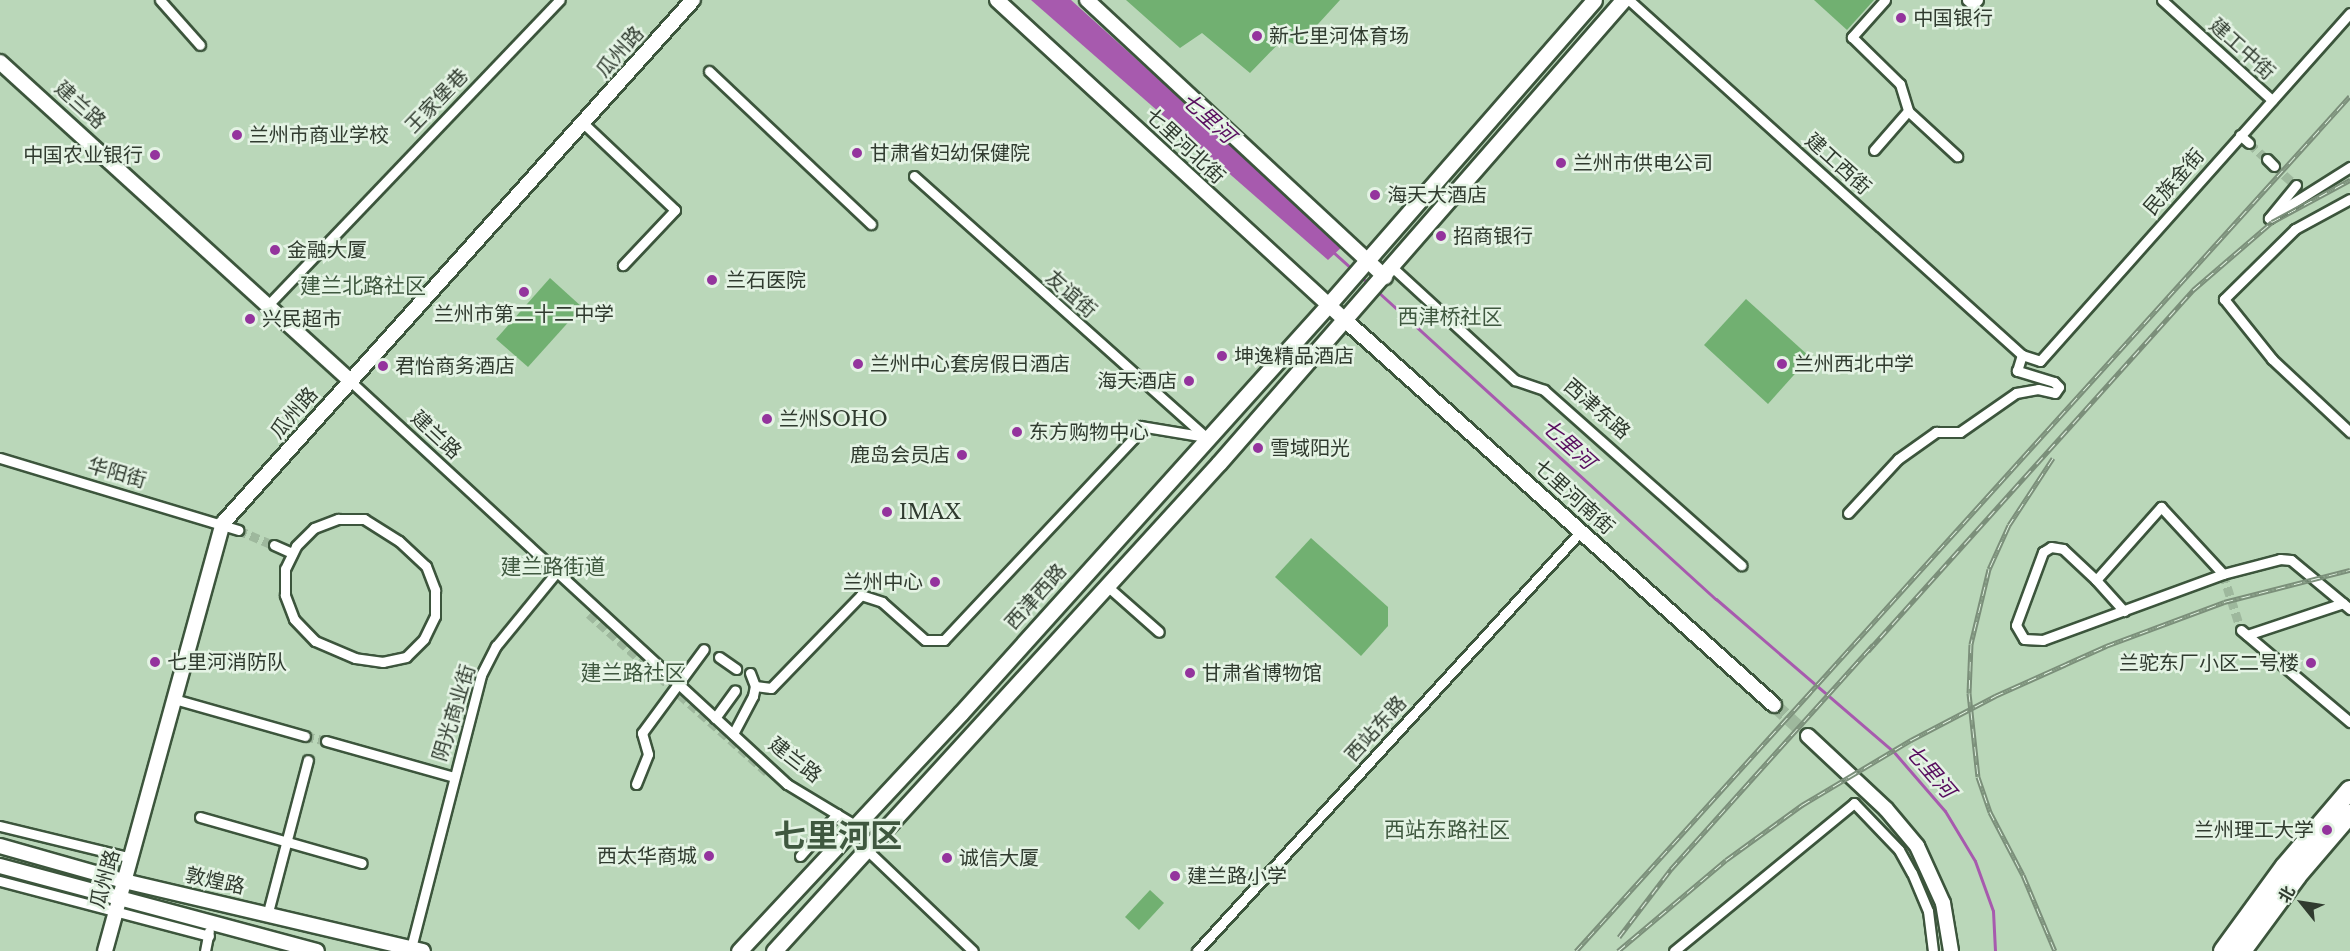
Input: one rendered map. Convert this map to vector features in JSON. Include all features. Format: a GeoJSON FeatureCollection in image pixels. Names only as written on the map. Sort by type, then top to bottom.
{"type":"FeatureCollection","features":[{"type":"Feature","properties":{"kind":"highway"},"geometry":{"type":"LineString","coordinates":[[2223,951],[2284,866],[2350,790]]}},
{"type":"Feature","properties":{"kind":"highway"},"geometry":{"type":"LineString","coordinates":[[2242,951],[2297,876],[2350,814]]}},
{"type":"Feature","properties":{"kind":"main road"},"geometry":{"type":"LineString","coordinates":[[1364,263],[1594,0]]}},
{"type":"Feature","properties":{"kind":"main road"},"geometry":{"type":"LineString","coordinates":[[774,951],[1219,464],[1386,276],[1623,0]]}},
{"type":"Feature","properties":{"kind":"main road","name":"西津西路"},"geometry":{"type":"LineString","coordinates":[[739,951],[967,706],[1364,263]]}},
{"type":"Feature","properties":{"kind":"main road"},"geometry":{"type":"LineString","coordinates":[[1203,441],[1219,464]]}},
{"type":"Feature","properties":{"kind":"street"},"geometry":{"type":"LineString","coordinates":[[160,0],[200,45]]}},
{"type":"Feature","properties":{"kind":"street","name":"王家堡巷"},"geometry":{"type":"LineString","coordinates":[[268,305],[559,0]]}},
{"type":"Feature","properties":{"kind":"street","name":"瓜州路"},"geometry":{"type":"LineString","coordinates":[[105,951],[223,523],[349,380],[693,0]]}},
{"type":"Feature","properties":{"kind":"street","name":"七里河北街"},"geometry":{"type":"LineString","coordinates":[[997,0],[1346,321]]}},
{"type":"Feature","properties":{"kind":"street","name":"七里河北街"},"geometry":{"type":"LineString","coordinates":[[1087,0],[1364,263],[1386,276]]}},
{"type":"Feature","properties":{"kind":"street","name":"建工西街"},"geometry":{"type":"LineString","coordinates":[[1629,0],[2022,355]]}},
{"type":"Feature","properties":{"kind":"street"},"geometry":{"type":"LineString","coordinates":[[1885,0],[1852,37],[1900,84],[1908,111],[1958,156]]}},
{"type":"Feature","properties":{"kind":"street","name":"建工中街"},"geometry":{"type":"LineString","coordinates":[[2162,0],[2272,100]]}},
{"type":"Feature","properties":{"kind":"street","name":"民族金街"},"geometry":{"type":"LineString","coordinates":[[2022,355],[2040,362],[2350,13]]}},
{"type":"Feature","properties":{"kind":"street","name":"建兰路"},"geometry":{"type":"LineString","coordinates":[[0,62],[268,305],[555,574],[681,685],[787,784],[855,825]]}},
{"type":"Feature","properties":{"kind":"street"},"geometry":{"type":"LineString","coordinates":[[709,71],[871,224]]}},
{"type":"Feature","properties":{"kind":"street"},"geometry":{"type":"LineString","coordinates":[[1874,150],[1908,111]]}},
{"type":"Feature","properties":{"kind":"street"},"geometry":{"type":"LineString","coordinates":[[582,122],[675,210],[622,265]]}},
{"type":"Feature","properties":{"kind":"street"},"geometry":{"type":"LineString","coordinates":[[2240,135],[2249,143]]}},
{"type":"Feature","properties":{"kind":"street"},"geometry":{"type":"LineString","coordinates":[[2296,185],[2269,218],[2350,167]]}},
{"type":"Feature","properties":{"kind":"street","name":"友谊街"},"geometry":{"type":"LineString","coordinates":[[914,176],[1203,441]]}},
{"type":"Feature","properties":{"kind":"street"},"geometry":{"type":"LineString","coordinates":[[2350,199],[2295,229],[2224,299],[2271,359],[2350,432]]}},
{"type":"Feature","properties":{"kind":"street","name":"西津东路"},"geometry":{"type":"LineString","coordinates":[[1386,276],[1515,380],[1544,390],[1741,565]]}},
{"type":"Feature","properties":{"kind":"street","name":"七里河南街"},"geometry":{"type":"LineString","coordinates":[[1346,321],[1582,530],[1774,705]]}},
{"type":"Feature","properties":{"kind":"street"},"geometry":{"type":"LineString","coordinates":[[1848,513],[1898,459],[1936,432],[1960,432],[2016,393],[2038,389],[2055,393],[2059,387],[2054,382],[2017,371],[2022,355]]}},
{"type":"Feature","properties":{"kind":"street"},"geometry":{"type":"LineString","coordinates":[[755,686],[771,688],[861,595],[882,602],[925,640],[944,640],[1133,439],[1140,426],[1203,441]]}},
{"type":"Feature","properties":{"kind":"street","name":"华阳街"},"geometry":{"type":"LineString","coordinates":[[0,458],[223,523],[238,530]]}},
{"type":"Feature","properties":{"kind":"street"},"geometry":{"type":"LineString","coordinates":[[2096,580],[2161,507],[2223,574]]}},
{"type":"Feature","properties":{"kind":"street"},"geometry":{"type":"LineString","coordinates":[[338,519],[364,519],[399,541],[426,566],[435,590],[435,616],[424,639],[406,657],[383,662],[355,658],[315,641],[294,619],[285,595],[285,569],[292,554],[314,528],[338,519]]}},
{"type":"Feature","properties":{"kind":"street","name":"西站东路"},"geometry":{"type":"LineString","coordinates":[[1197,951],[1582,530]]}},
{"type":"Feature","properties":{"kind":"street"},"geometry":{"type":"LineString","coordinates":[[274,545],[292,554]]}},
{"type":"Feature","properties":{"kind":"street"},"geometry":{"type":"LineString","coordinates":[[2124,611],[2063,549],[2051,547],[2043,552],[2016,625],[2024,639],[2043,640],[2124,611],[2223,574],[2280,559],[2291,560],[2346,606]]}},
{"type":"Feature","properties":{"kind":"street","name":"阴光商业街"},"geometry":{"type":"LineString","coordinates":[[417,949],[454,777],[482,675],[496,646],[555,574]]}},
{"type":"Feature","properties":{"kind":"street"},"geometry":{"type":"LineString","coordinates":[[1107,586],[1159,632]]}},
{"type":"Feature","properties":{"kind":"street"},"geometry":{"type":"LineString","coordinates":[[2346,606],[2244,633],[2350,722]]}},
{"type":"Feature","properties":{"kind":"street"},"geometry":{"type":"LineString","coordinates":[[636,784],[648,754],[642,733],[681,685],[704,650]]}},
{"type":"Feature","properties":{"kind":"street"},"geometry":{"type":"LineString","coordinates":[[719,657],[733,663],[736,669]]}},
{"type":"Feature","properties":{"kind":"street"},"geometry":{"type":"LineString","coordinates":[[733,734],[755,686],[750,673]]}},
{"type":"Feature","properties":{"kind":"street"},"geometry":{"type":"LineString","coordinates":[[715,718],[735,690]]}},
{"type":"Feature","properties":{"kind":"street"},"geometry":{"type":"LineString","coordinates":[[174,699],[305,736]]}},
{"type":"Feature","properties":{"kind":"street"},"geometry":{"type":"LineString","coordinates":[[1808,736],[1886,809],[1917,846],[1943,903],[1951,951]]}},
{"type":"Feature","properties":{"kind":"street","name":"阴光商业街"},"geometry":{"type":"LineString","coordinates":[[326,741],[454,777]]}},
{"type":"Feature","properties":{"kind":"street"},"geometry":{"type":"LineString","coordinates":[[268,912],[308,760]]}},
{"type":"Feature","properties":{"kind":"street"},"geometry":{"type":"LineString","coordinates":[[1674,951],[1854,803],[1899,850],[1912,873],[1928,911],[1933,951]]}},
{"type":"Feature","properties":{"kind":"street"},"geometry":{"type":"LineString","coordinates":[[800,856],[837,814]]}},
{"type":"Feature","properties":{"kind":"street"},"geometry":{"type":"LineString","coordinates":[[200,817],[362,863]]}},
{"type":"Feature","properties":{"kind":"street"},"geometry":{"type":"LineString","coordinates":[[0,826],[131,858]]}},
{"type":"Feature","properties":{"kind":"street","name":"敦煌路"},"geometry":{"type":"LineString","coordinates":[[0,846],[124,881],[268,912],[417,949]]}},
{"type":"Feature","properties":{"kind":"street"},"geometry":{"type":"LineString","coordinates":[[867,850],[973,951]]}},
{"type":"Feature","properties":{"kind":"street","name":"敦煌路"},"geometry":{"type":"LineString","coordinates":[[0,866],[121,898],[209,930],[317,951]]}},
{"type":"Feature","properties":{"kind":"street"},"geometry":{"type":"LineString","coordinates":[[0,881],[116,912],[209,930],[204,951]]}},
{"type":"Feature","properties":{"kind":"green space","name":"新七里河体育场"},"geometry":{"type":"Polygon","coordinates":[[[1126,0],[1340,0],[1298,46],[1283,39],[1250,73],[1202,33],[1180,48],[1126,0]]]}},
{"type":"Feature","properties":{"kind":"green space"},"geometry":{"type":"Polygon","coordinates":[[[1814,0],[1874,0],[1847,30],[1814,0]]]}},
{"type":"Feature","properties":{"kind":"green space"},"geometry":{"type":"Polygon","coordinates":[[[550,278],[582,307],[528,367],[496,339],[550,278]]]}},
{"type":"Feature","properties":{"kind":"green space"},"geometry":{"type":"Polygon","coordinates":[[[1746,299],[1810,357],[1768,404],[1704,345],[1746,299]]]}},
{"type":"Feature","properties":{"kind":"green space"},"geometry":{"type":"Polygon","coordinates":[[[1311,538],[1388,607],[1388,626],[1361,656],[1275,577],[1311,538]]]}},
{"type":"Feature","properties":{"kind":"green space"},"geometry":{"type":"Polygon","coordinates":[[[1150,890],[1164,903],[1139,930],[1125,917],[1150,890]]]}},
{"type":"Feature","properties":{"kind":"shaded area"},"geometry":{"type":"Polygon","coordinates":[[[1031,0],[1071,0],[1343,246],[1328,260],[1031,0]]]}},
{"type":"Feature","properties":{"kind":"waterway","name":"七里河"},"geometry":{"type":"LineString","coordinates":[[1332,251],[1352,269]]}},
{"type":"Feature","properties":{"kind":"waterway","name":"七里河"},"geometry":{"type":"LineString","coordinates":[[1359,275],[1370,285]]}},
{"type":"Feature","properties":{"kind":"waterway","name":"七里河"},"geometry":{"type":"LineString","coordinates":[[1377,291],[1716,599],[1893,751],[1945,811],[1975,861],[1993,911],[1995,951]]}},
{"type":"Feature","properties":{"kind":"tunnel"},"geometry":{"type":"LineString","coordinates":[[2249,143],[2267,159]]}},
{"type":"Feature","properties":{"kind":"tunnel"},"geometry":{"type":"LineString","coordinates":[[2274,166],[2296,185]]}},
{"type":"Feature","properties":{"kind":"tunnel"},"geometry":{"type":"LineString","coordinates":[[238,530],[274,545]]}},
{"type":"Feature","properties":{"kind":"tunnel"},"geometry":{"type":"LineString","coordinates":[[2223,574],[2241,630]]}},
{"type":"Feature","properties":{"kind":"tunnel"},"geometry":{"type":"LineString","coordinates":[[589,614],[767,772]]}},
{"type":"Feature","properties":{"kind":"tunnel"},"geometry":{"type":"LineString","coordinates":[[1774,705],[1808,736]]}},
{"type":"Feature","properties":{"kind":"tunnel"},"geometry":{"type":"LineString","coordinates":[[305,736],[326,741]]}},
{"type":"Feature","properties":{"kind":"railway"},"geometry":{"type":"LineString","coordinates":[[1576,951],[2350,96]]}},
{"type":"Feature","properties":{"kind":"railway"},"geometry":{"type":"LineString","coordinates":[[1868,651],[2193,290],[2272,222],[2350,180]]}},
{"type":"Feature","properties":{"kind":"railway"},"geometry":{"type":"LineString","coordinates":[[2053,458],[2009,525],[1989,569],[1971,644],[1969,693],[1978,777],[1990,812],[2023,875],[2055,951]]}},
{"type":"Feature","properties":{"kind":"railway"},"geometry":{"type":"LineString","coordinates":[[1618,951],[1726,860],[1802,805],[1911,740],[1995,696],[2106,646],[2224,602],[2350,570]]}},
{"type":"Feature","properties":{"kind":"railway"},"geometry":{"type":"LineString","coordinates":[[1619,937],[1671,869],[1873,645]]}},
{"type":"Feature","properties":{"kind":"place","name":"中国银行"},"geometry":{"type":"Point","coordinates":[1901,18]}},
{"type":"Feature","properties":{"kind":"place","name":"新七里河体育场"},"geometry":{"type":"Point","coordinates":[1257,36]}},
{"type":"Feature","properties":{"kind":"place","name":"兰州市商业学校"},"geometry":{"type":"Point","coordinates":[237,135]}},
{"type":"Feature","properties":{"kind":"place","name":"甘肃省妇幼保健院"},"geometry":{"type":"Point","coordinates":[857,153]}},
{"type":"Feature","properties":{"kind":"place","name":"中国农业银行"},"geometry":{"type":"Point","coordinates":[155,155]}},
{"type":"Feature","properties":{"kind":"place","name":"兰州市供电公司"},"geometry":{"type":"Point","coordinates":[1561,163]}},
{"type":"Feature","properties":{"kind":"place","name":"海天大酒店"},"geometry":{"type":"Point","coordinates":[1375,195]}},
{"type":"Feature","properties":{"kind":"place","name":"招商银行"},"geometry":{"type":"Point","coordinates":[1441,236]}},
{"type":"Feature","properties":{"kind":"place","name":"金融大厦"},"geometry":{"type":"Point","coordinates":[275,250]}},
{"type":"Feature","properties":{"kind":"place","name":"兰石医院"},"geometry":{"type":"Point","coordinates":[712,280]}},
{"type":"Feature","properties":{"kind":"place","name":"兰州市第二十二中学"},"geometry":{"type":"Point","coordinates":[524,292]}},
{"type":"Feature","properties":{"kind":"place","name":"兴民超市"},"geometry":{"type":"Point","coordinates":[250,319]}},
{"type":"Feature","properties":{"kind":"place","name":"坤逸精品酒店"},"geometry":{"type":"Point","coordinates":[1222,356]}},
{"type":"Feature","properties":{"kind":"place","name":"兰州中心套房假日酒店"},"geometry":{"type":"Point","coordinates":[858,364]}},
{"type":"Feature","properties":{"kind":"place","name":"兰州西北中学"},"geometry":{"type":"Point","coordinates":[1782,364]}},
{"type":"Feature","properties":{"kind":"place","name":"君怡商务酒店"},"geometry":{"type":"Point","coordinates":[383,366]}},
{"type":"Feature","properties":{"kind":"place","name":"海天酒店"},"geometry":{"type":"Point","coordinates":[1189,381]}},
{"type":"Feature","properties":{"kind":"place","name":"兰州SOHO"},"geometry":{"type":"Point","coordinates":[767,419]}},
{"type":"Feature","properties":{"kind":"place","name":"东方购物中心"},"geometry":{"type":"Point","coordinates":[1017,432]}},
{"type":"Feature","properties":{"kind":"place","name":"雪域阳光"},"geometry":{"type":"Point","coordinates":[1258,448]}},
{"type":"Feature","properties":{"kind":"place","name":"鹿岛会员店"},"geometry":{"type":"Point","coordinates":[962,455]}},
{"type":"Feature","properties":{"kind":"place","name":"IMAX"},"geometry":{"type":"Point","coordinates":[887,512]}},
{"type":"Feature","properties":{"kind":"place","name":"兰州中心"},"geometry":{"type":"Point","coordinates":[935,582]}},
{"type":"Feature","properties":{"kind":"place","name":"七里河消防队"},"geometry":{"type":"Point","coordinates":[155,662]}},
{"type":"Feature","properties":{"kind":"place","name":"兰驼东厂小区二号楼"},"geometry":{"type":"Point","coordinates":[2311,663]}},
{"type":"Feature","properties":{"kind":"place","name":"甘肃省博物馆"},"geometry":{"type":"Point","coordinates":[1190,673]}},
{"type":"Feature","properties":{"kind":"place","name":"兰州理工大学"},"geometry":{"type":"Point","coordinates":[2327,830]}},
{"type":"Feature","properties":{"kind":"place","name":"西太华商城"},"geometry":{"type":"Point","coordinates":[709,856]}},
{"type":"Feature","properties":{"kind":"place","name":"诚信大厦"},"geometry":{"type":"Point","coordinates":[947,858]}},
{"type":"Feature","properties":{"kind":"place","name":"建兰路小学"},"geometry":{"type":"Point","coordinates":[1175,876]}},
{"type":"Feature","properties":{"kind":"district","name":"建兰北路社区"},"geometry":{"type":"Point","coordinates":[363,286]}},
{"type":"Feature","properties":{"kind":"district","name":"西津桥社区"},"geometry":{"type":"Point","coordinates":[1450,317]}},
{"type":"Feature","properties":{"kind":"district","name":"建兰路街道"},"geometry":{"type":"Point","coordinates":[553,567]}},
{"type":"Feature","properties":{"kind":"district","name":"建兰路社区"},"geometry":{"type":"Point","coordinates":[633,673]}},
{"type":"Feature","properties":{"kind":"district","name":"西站东路社区"},"geometry":{"type":"Point","coordinates":[1447,830]}},
{"type":"Feature","properties":{"kind":"district","name":"七里河区"},"geometry":{"type":"Point","coordinates":[838,836]}}]}
